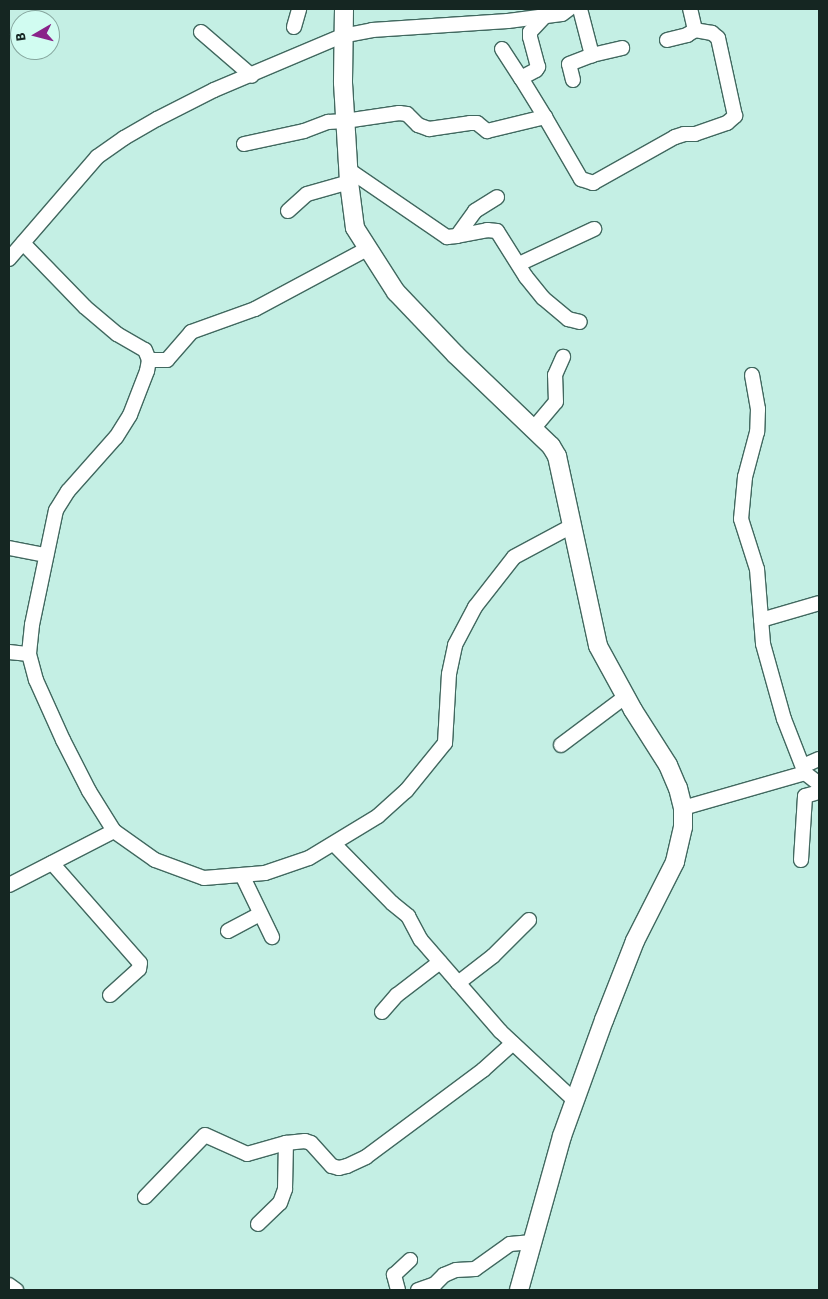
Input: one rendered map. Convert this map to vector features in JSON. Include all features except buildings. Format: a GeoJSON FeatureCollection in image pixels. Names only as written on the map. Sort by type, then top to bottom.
{"type":"FeatureCollection","features":[{"type":"Feature","properties":{"kind":"street"},"geometry":{"type":"LineString","coordinates":[[294,27],[299,9]]}},
{"type":"Feature","properties":{"kind":"street"},"geometry":{"type":"LineString","coordinates":[[344,9],[342,36],[345,121],[355,228],[396,292],[455,354],[533,429],[557,456],[570,527],[593,632],[598,646],[626,697],[668,765],[678,788],[683,808],[683,827],[675,862],[635,941],[604,1020],[562,1136],[519,1290]]}},
{"type":"Feature","properties":{"kind":"street"},"geometry":{"type":"LineString","coordinates":[[9,258],[97,157],[124,138],[157,119],[214,90],[252,76],[342,36],[372,30],[508,21],[562,14],[569,9]]}},
{"type":"Feature","properties":{"kind":"street"},"geometry":{"type":"LineString","coordinates":[[580,9],[592,55]]}},
{"type":"Feature","properties":{"kind":"street"},"geometry":{"type":"LineString","coordinates":[[690,9],[695,30]]}},
{"type":"Feature","properties":{"kind":"street"},"geometry":{"type":"LineString","coordinates":[[521,78],[538,67],[530,32],[545,16]]}},
{"type":"Feature","properties":{"kind":"street"},"geometry":{"type":"LineString","coordinates":[[502,49],[581,179],[593,183],[675,137],[684,134],[695,134],[727,123],[735,116],[718,38],[712,32],[695,30],[687,35],[667,40]]}},
{"type":"Feature","properties":{"kind":"street"},"geometry":{"type":"LineString","coordinates":[[201,32],[252,76]]}},
{"type":"Feature","properties":{"kind":"street"},"geometry":{"type":"LineString","coordinates":[[572,80],[569,64],[592,55],[622,48]]}},
{"type":"Feature","properties":{"kind":"street"},"geometry":{"type":"LineString","coordinates":[[244,144],[304,130],[328,122],[399,113],[407,114],[418,125],[429,129],[477,123],[487,132],[545,117]]}},
{"type":"Feature","properties":{"kind":"street"},"geometry":{"type":"LineString","coordinates":[[288,211],[307,194],[349,176]]}},
{"type":"Feature","properties":{"kind":"street"},"geometry":{"type":"LineString","coordinates":[[349,176],[446,237],[487,230],[497,231],[543,298],[568,319],[580,322]]}},
{"type":"Feature","properties":{"kind":"street"},"geometry":{"type":"LineString","coordinates":[[457,236],[475,211],[497,196]]}},
{"type":"Feature","properties":{"kind":"street"},"geometry":{"type":"LineString","coordinates":[[519,264],[594,229]]}},
{"type":"Feature","properties":{"kind":"street"},"geometry":{"type":"LineString","coordinates":[[23,243],[85,307],[117,334],[145,350],[149,360],[147,371],[130,415],[116,437],[60,502],[56,510],[46,555],[29,654],[36,680],[89,791],[114,831],[155,860],[186,873],[204,878],[265,873],[309,858],[378,816],[406,791],[444,742],[449,674],[455,645],[475,607],[499,573],[514,557],[570,527]]}},
{"type":"Feature","properties":{"kind":"street"},"geometry":{"type":"LineString","coordinates":[[149,360],[167,360],[191,332],[255,309],[367,248]]}},
{"type":"Feature","properties":{"kind":"street"},"geometry":{"type":"LineString","coordinates":[[533,429],[556,402],[555,375],[563,357]]}},
{"type":"Feature","properties":{"kind":"street"},"geometry":{"type":"LineString","coordinates":[[752,376],[758,409],[757,432],[745,477],[741,520],[757,569],[763,644],[774,686],[784,719],[804,770],[819,784]]}},
{"type":"Feature","properties":{"kind":"street"},"geometry":{"type":"LineString","coordinates":[[9,548],[46,555]]}},
{"type":"Feature","properties":{"kind":"street"},"geometry":{"type":"LineString","coordinates":[[761,620],[819,603]]}},
{"type":"Feature","properties":{"kind":"street"},"geometry":{"type":"LineString","coordinates":[[9,652],[29,654]]}},
{"type":"Feature","properties":{"kind":"street"},"geometry":{"type":"LineString","coordinates":[[561,745],[626,697]]}},
{"type":"Feature","properties":{"kind":"street"},"geometry":{"type":"LineString","coordinates":[[683,808],[804,770],[819,759]]}},
{"type":"Feature","properties":{"kind":"street"},"geometry":{"type":"LineString","coordinates":[[801,860],[805,796],[819,792]]}},
{"type":"Feature","properties":{"kind":"street"},"geometry":{"type":"LineString","coordinates":[[9,885],[114,831]]}},
{"type":"Feature","properties":{"kind":"street"},"geometry":{"type":"LineString","coordinates":[[334,844],[392,903],[408,916],[421,940],[458,984],[513,1043],[575,1101]]}},
{"type":"Feature","properties":{"kind":"street"},"geometry":{"type":"LineString","coordinates":[[52,863],[140,963],[139,969],[110,995]]}},
{"type":"Feature","properties":{"kind":"street"},"geometry":{"type":"LineString","coordinates":[[242,875],[272,937]]}},
{"type":"Feature","properties":{"kind":"street"},"geometry":{"type":"LineString","coordinates":[[228,931],[260,914]]}},
{"type":"Feature","properties":{"kind":"street"},"geometry":{"type":"LineString","coordinates":[[458,984],[493,956],[530,920]]}},
{"type":"Feature","properties":{"kind":"street"},"geometry":{"type":"LineString","coordinates":[[382,1012],[397,995],[440,962]]}},
{"type":"Feature","properties":{"kind":"street"},"geometry":{"type":"LineString","coordinates":[[145,1197],[205,1135],[247,1154],[286,1143],[305,1141],[311,1143],[332,1166],[338,1168],[347,1166],[366,1157],[483,1070],[513,1043]]}},
{"type":"Feature","properties":{"kind":"street"},"geometry":{"type":"LineString","coordinates":[[258,1224],[280,1203],[285,1189],[286,1143]]}},
{"type":"Feature","properties":{"kind":"street"},"geometry":{"type":"LineString","coordinates":[[418,1290],[435,1284],[444,1275],[456,1270],[475,1269],[510,1244],[532,1242]]}},
{"type":"Feature","properties":{"kind":"street"},"geometry":{"type":"LineString","coordinates":[[398,1290],[394,1275],[410,1260]]}},
{"type":"Feature","properties":{"kind":"street"},"geometry":{"type":"LineString","coordinates":[[9,1285],[16,1290]]}}]}
